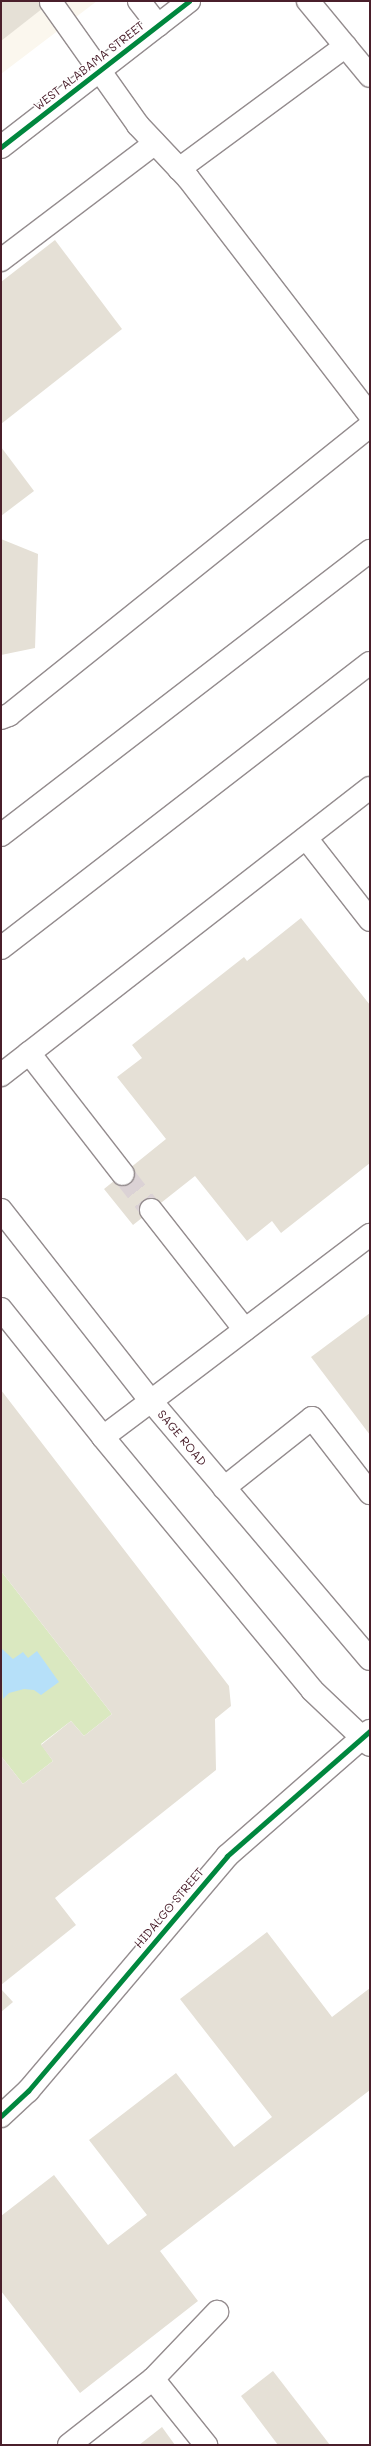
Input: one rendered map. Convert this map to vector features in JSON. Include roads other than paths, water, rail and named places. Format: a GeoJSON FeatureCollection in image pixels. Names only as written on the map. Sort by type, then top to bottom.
{"type":"FeatureCollection","features":[{"type":"Feature","properties":{"kind":"main road"},"geometry":{"type":"LineString","coordinates":[[139,1],[158,25]]}},
{"type":"Feature","properties":{"kind":"main road"},"geometry":{"type":"LineString","coordinates":[[308,1],[370,76]]}},
{"type":"Feature","properties":{"kind":"main road"},"geometry":{"type":"LineString","coordinates":[[51,2],[138,125],[179,169],[370,415]]}},
{"type":"Feature","properties":{"kind":"main road","name":"WEST ALABAMA STREET"},"geometry":{"type":"LineString","coordinates":[[1,147],[158,25],[184,2]]}},
{"type":"Feature","properties":{"kind":"main road"},"geometry":{"type":"LineString","coordinates":[[179,169],[346,46]]}},
{"type":"Feature","properties":{"kind":"main road"},"geometry":{"type":"LineString","coordinates":[[1,260],[155,143]]}},
{"type":"Feature","properties":{"kind":"main road"},"geometry":{"type":"LineString","coordinates":[[1,718],[9,715],[370,426]]}},
{"type":"Feature","properties":{"kind":"main road"},"geometry":{"type":"LineString","coordinates":[[1,835],[370,551]]}},
{"type":"Feature","properties":{"kind":"main road"},"geometry":{"type":"LineString","coordinates":[[1,948],[370,663]]}},
{"type":"Feature","properties":{"kind":"main road"},"geometry":{"type":"LineString","coordinates":[[1,1075],[306,838],[367,796]]}},
{"type":"Feature","properties":{"kind":"main road"},"geometry":{"type":"LineString","coordinates":[[306,838],[370,920]]}},
{"type":"Feature","properties":{"kind":"main road"},"geometry":{"type":"LineString","coordinates":[[29,1053],[123,1174]]}},
{"type":"Feature","properties":{"kind":"main road","name":"SAGE ROAD"},"geometry":{"type":"LineString","coordinates":[[1,1210],[151,1401],[370,1659]]}},
{"type":"Feature","properties":{"kind":"main road"},"geometry":{"type":"LineString","coordinates":[[151,1210],[245,1330]]}},
{"type":"Feature","properties":{"kind":"main road"},"geometry":{"type":"LineString","coordinates":[[103,1438],[370,1235]]}},
{"type":"Feature","properties":{"kind":"main road"},"geometry":{"type":"LineString","coordinates":[[4,1320],[312,1690],[368,1738]]}},
{"type":"Feature","properties":{"kind":"main road"},"geometry":{"type":"LineString","coordinates":[[224,1488],[312,1418],[370,1493]]}},
{"type":"Feature","properties":{"kind":"main road","name":"HIDALGO STREET"},"geometry":{"type":"LineString","coordinates":[[1,2116],[28,2091],[227,1856],[368,1738]]}},
{"type":"Feature","properties":{"kind":"main road"},"geometry":{"type":"LineString","coordinates":[[69,2445],[153,2379],[217,2312]]}},
{"type":"Feature","properties":{"kind":"main road"},"geometry":{"type":"LineString","coordinates":[[153,2379],[206,2445]]}},
{"type":"Feature","properties":{"kind":"water"},"geometry":{"type":"Polygon","coordinates":[[[1,1648],[13,1659],[23,1652],[28,1658],[37,1651],[59,1682],[41,1695],[34,1690],[24,1689],[9,1693],[3,1699],[1,1648]]]}},
{"type":"Feature","properties":{"kind":"tunnel"},"geometry":{"type":"LineString","coordinates":[[123,1174],[151,1210]]}}]}
